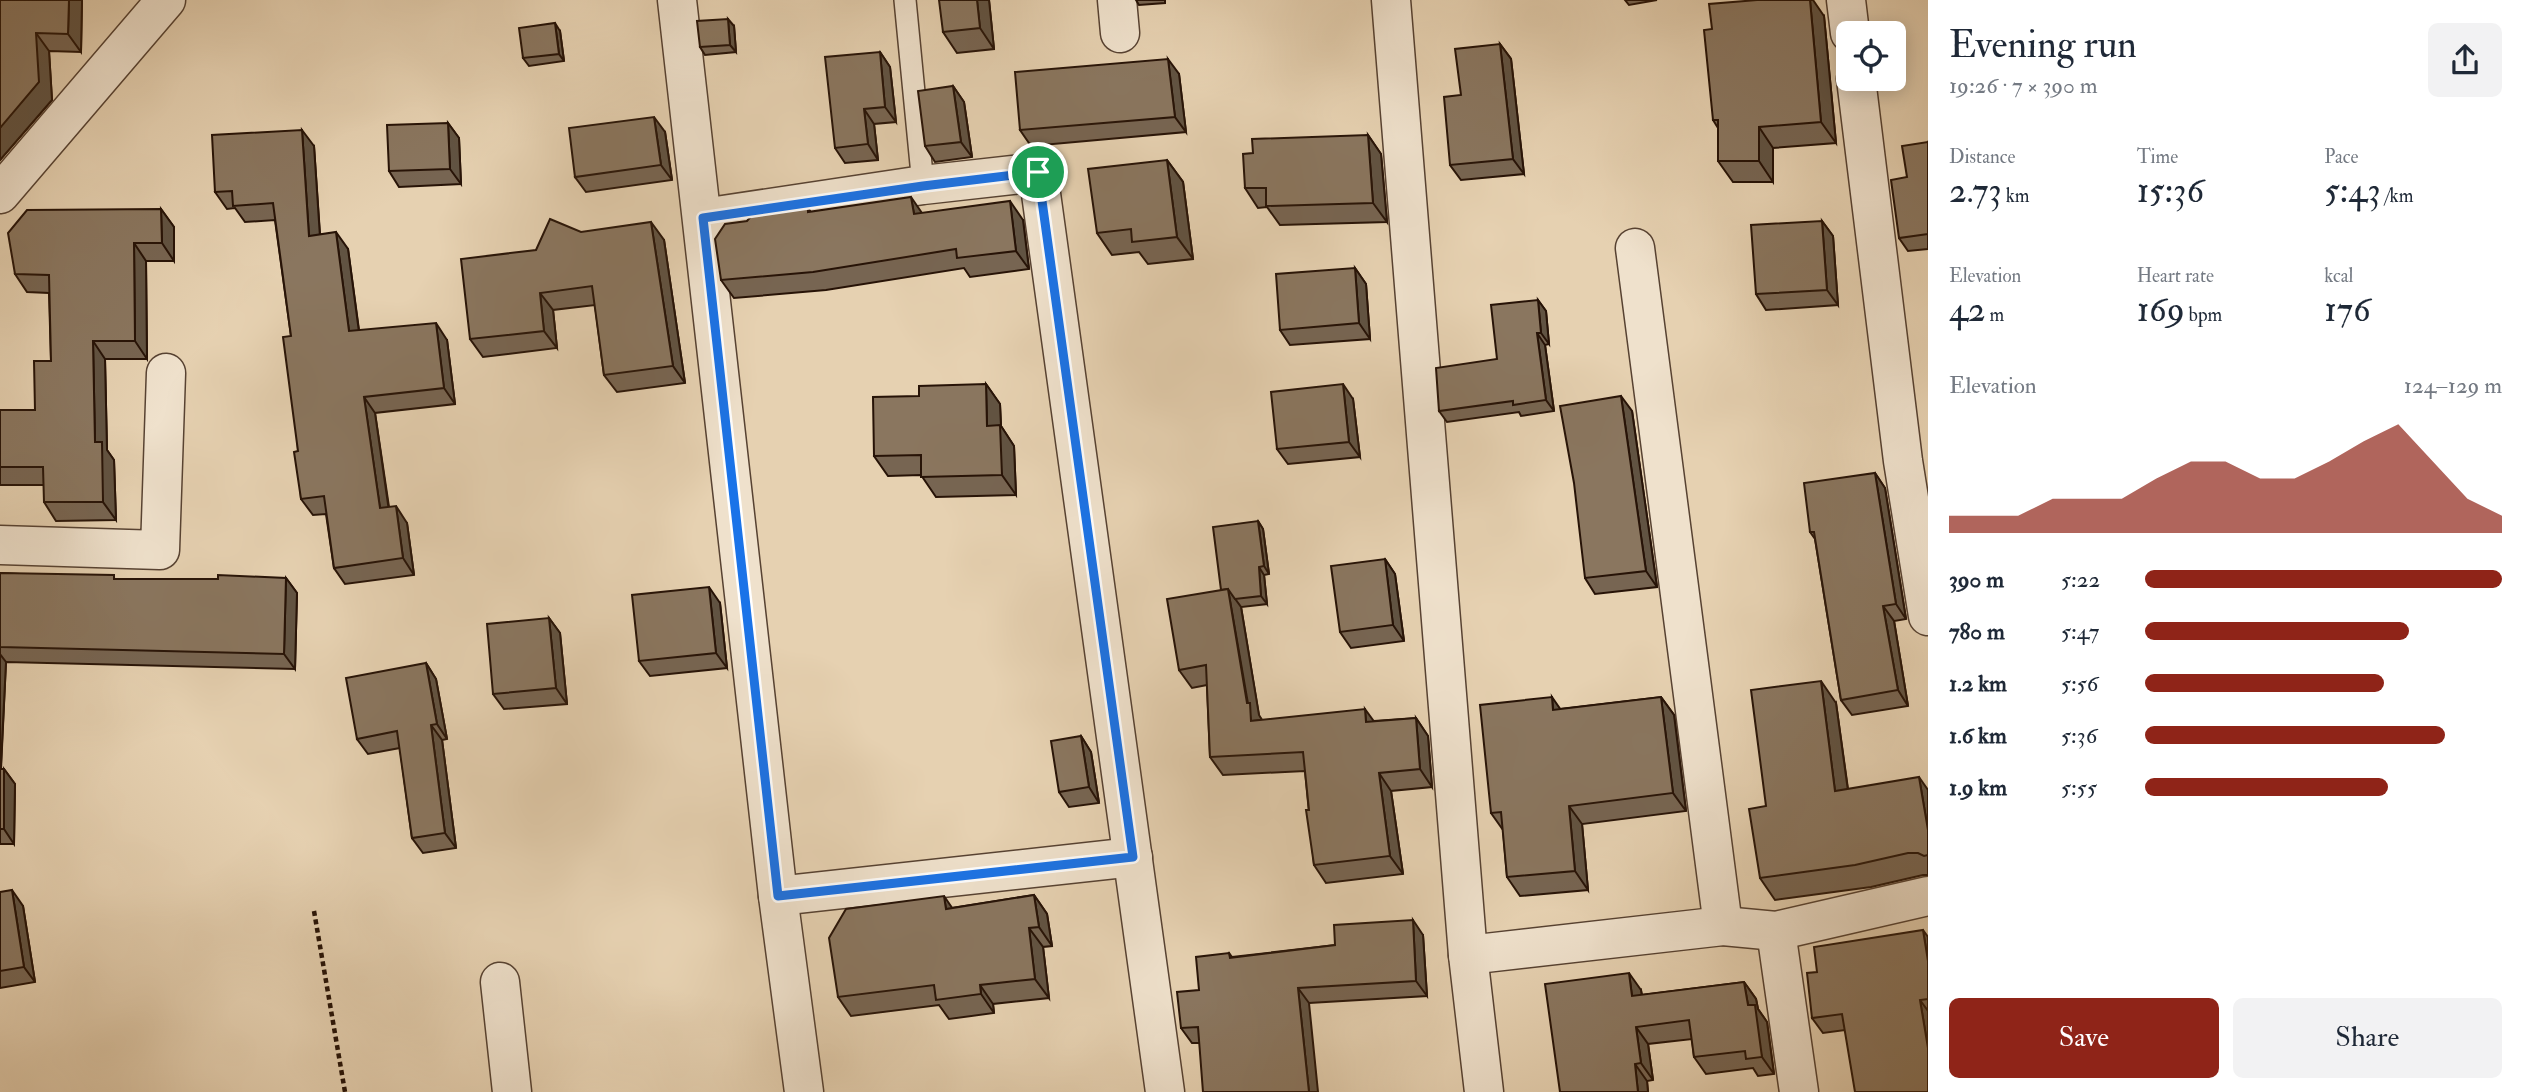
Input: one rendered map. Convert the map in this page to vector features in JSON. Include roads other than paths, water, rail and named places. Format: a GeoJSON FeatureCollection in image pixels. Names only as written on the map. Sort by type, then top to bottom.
{"type":"FeatureCollection","features":[{"type":"Feature","properties":{"kind":"street"},"geometry":{"type":"LineString","coordinates":[[0,194],[166,0]]}},
{"type":"Feature","properties":{"kind":"street"},"geometry":{"type":"LineString","coordinates":[[677,0],[778,896],[804,1092]]}},
{"type":"Feature","properties":{"kind":"street"},"geometry":{"type":"LineString","coordinates":[[1391,0],[1468,955],[1484,1092]]}},
{"type":"Feature","properties":{"kind":"street"},"geometry":{"type":"LineString","coordinates":[[1846,0],[1849,21]]}},
{"type":"Feature","properties":{"kind":"street"},"geometry":{"type":"LineString","coordinates":[[1857,91],[1903,461],[1928,615]]}},
{"type":"Feature","properties":{"kind":"street"},"geometry":{"type":"LineString","coordinates":[[703,218],[1038,172],[1165,1092]]}},
{"type":"Feature","properties":{"kind":"street"},"geometry":{"type":"LineString","coordinates":[[1636,248],[1723,926]]}},
{"type":"Feature","properties":{"kind":"street"},"geometry":{"type":"LineString","coordinates":[[0,545],[160,550],[166,373]]}},
{"type":"Feature","properties":{"kind":"street"},"geometry":{"type":"LineString","coordinates":[[778,896],[1133,857]]}},
{"type":"Feature","properties":{"kind":"street"},"geometry":{"type":"LineString","coordinates":[[1468,955],[1723,926],[1776,932],[1928,896]]}},
{"type":"Feature","properties":{"kind":"street"},"geometry":{"type":"LineString","coordinates":[[1776,932],[1799,1092]]}},
{"type":"Feature","properties":{"kind":"street"},"geometry":{"type":"LineString","coordinates":[[500,982],[512,1092]]}},
{"type":"Feature","properties":{"kind":"lane"},"geometry":{"type":"LineString","coordinates":[[905,0],[923,186]]}}]}
